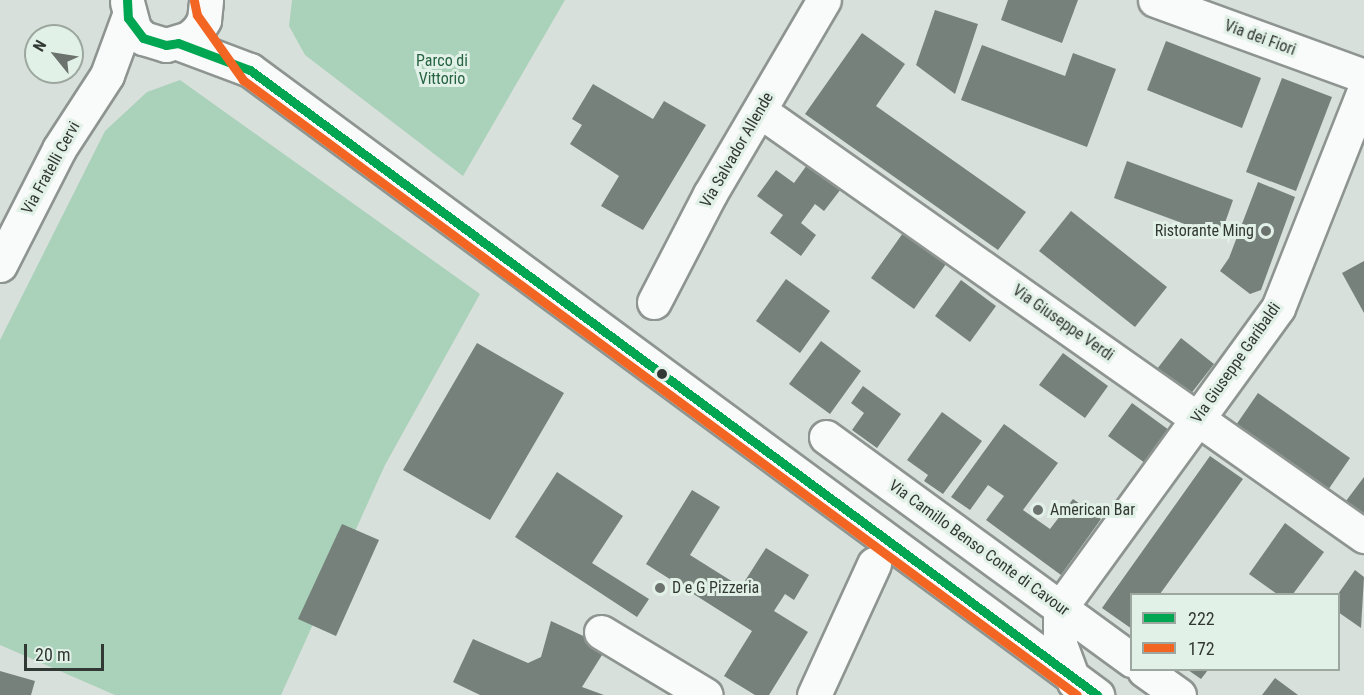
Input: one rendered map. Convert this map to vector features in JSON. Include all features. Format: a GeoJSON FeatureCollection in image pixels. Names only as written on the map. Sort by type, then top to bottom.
{"type":"FeatureCollection","features":[{"type":"Feature","properties":{"kind":"street","name":"Via Salvador Allende"},"geometry":{"type":"LineString","coordinates":[[654,302],[710,194],[824,0]]}},
{"type":"Feature","properties":{"kind":"street","name":"Via dei Fiori"},"geometry":{"type":"LineString","coordinates":[[1155,0],[1364,76]]}},
{"type":"Feature","properties":{"kind":"street"},"geometry":{"type":"LineString","coordinates":[[107,75],[198,30],[207,4]]}},
{"type":"Feature","properties":{"kind":"street"},"geometry":{"type":"LineString","coordinates":[[207,4],[250,70]]}},
{"type":"Feature","properties":{"kind":"street"},"geometry":{"type":"LineString","coordinates":[[126,6],[143,38],[172,44],[250,70],[991,618],[1083,689]]}},
{"type":"Feature","properties":{"kind":"street","name":"Via Fratelli Cervi"},"geometry":{"type":"LineString","coordinates":[[0,265],[59,149],[107,75],[126,6]]}},
{"type":"Feature","properties":{"kind":"street","name":"Via Giuseppe Garibaldi"},"geometry":{"type":"LineString","coordinates":[[1060,608],[1278,308],[1364,91]]}},
{"type":"Feature","properties":{"kind":"street","name":"Via Giuseppe Verdi"},"geometry":{"type":"LineString","coordinates":[[760,111],[1364,536]]}},
{"type":"Feature","properties":{"kind":"street","name":"Via Camillo Benso Conte di Cavour"},"geometry":{"type":"LineString","coordinates":[[826,437],[1130,659]]}},
{"type":"Feature","properties":{"kind":"street"},"geometry":{"type":"LineString","coordinates":[[813,695],[874,564]]}},
{"type":"Feature","properties":{"kind":"street"},"geometry":{"type":"LineString","coordinates":[[991,618],[1060,608],[1060,644],[1083,689]]}},
{"type":"Feature","properties":{"kind":"street"},"geometry":{"type":"LineString","coordinates":[[601,632],[706,695]]}},
{"type":"Feature","properties":{"kind":"street"},"geometry":{"type":"LineString","coordinates":[[1147,671],[1179,695]]}},
{"type":"Feature","properties":{"kind":"green space","name":"Parco di Vittorio"},"geometry":{"type":"Polygon","coordinates":[[[292,0],[565,0],[463,176],[305,55],[289,26],[292,0]]]}},
{"type":"Feature","properties":{"kind":"green space"},"geometry":{"type":"Polygon","coordinates":[[[180,80],[480,294],[385,465],[281,695],[115,695],[0,645],[0,340],[105,131],[147,92],[180,80]]]}},
{"type":"Feature","properties":{"kind":"building"},"geometry":{"type":"Polygon","coordinates":[[[1008,0],[1078,0],[1062,43],[1001,20],[1008,0]]]}},
{"type":"Feature","properties":{"kind":"building"},"geometry":{"type":"Polygon","coordinates":[[[935,10],[978,24],[955,94],[916,65],[935,10]]]}},
{"type":"Feature","properties":{"kind":"building"},"geometry":{"type":"Polygon","coordinates":[[[862,33],[905,64],[876,106],[1026,212],[998,250],[805,114],[862,33]]]}},
{"type":"Feature","properties":{"kind":"building"},"geometry":{"type":"Polygon","coordinates":[[[1166,41],[1261,78],[1242,128],[1147,90],[1166,41]]]}},
{"type":"Feature","properties":{"kind":"building"},"geometry":{"type":"Polygon","coordinates":[[[982,45],[1065,76],[1073,53],[1116,69],[1087,147],[961,100],[982,45]]]}},
{"type":"Feature","properties":{"kind":"building"},"geometry":{"type":"Polygon","coordinates":[[[1282,78],[1332,97],[1296,191],[1246,172],[1282,78]]]}},
{"type":"Feature","properties":{"kind":"building"},"geometry":{"type":"Polygon","coordinates":[[[593,84],[653,119],[664,101],[706,125],[643,230],[601,206],[619,176],[570,144],[582,125],[572,119],[593,84]]]}},
{"type":"Feature","properties":{"kind":"building"},"geometry":{"type":"Polygon","coordinates":[[[1127,161],[1233,200],[1220,237],[1114,198],[1127,161]]]}},
{"type":"Feature","properties":{"kind":"building"},"geometry":{"type":"Polygon","coordinates":[[[807,165],[841,189],[824,211],[815,204],[801,223],[816,235],[801,256],[770,233],[783,215],[757,196],[776,170],[794,183],[807,165]]]}},
{"type":"Feature","properties":{"kind":"building"},"geometry":{"type":"Polygon","coordinates":[[[1258,182],[1295,197],[1261,290],[1250,294],[1220,271],[1229,258],[1258,182]]]}},
{"type":"Feature","properties":{"kind":"building"},"geometry":{"type":"Polygon","coordinates":[[[1071,211],[1167,287],[1135,327],[1039,251],[1071,211]]]}},
{"type":"Feature","properties":{"kind":"building"},"geometry":{"type":"Polygon","coordinates":[[[903,233],[946,264],[914,309],[871,278],[903,233]]]}},
{"type":"Feature","properties":{"kind":"building"},"geometry":{"type":"Polygon","coordinates":[[[1364,261],[1364,313],[1342,273],[1364,261]]]}},
{"type":"Feature","properties":{"kind":"building"},"geometry":{"type":"Polygon","coordinates":[[[786,279],[830,311],[800,353],[756,321],[786,279]]]}},
{"type":"Feature","properties":{"kind":"building"},"geometry":{"type":"Polygon","coordinates":[[[961,280],[996,306],[970,342],[935,316],[961,280]]]}},
{"type":"Feature","properties":{"kind":"building"},"geometry":{"type":"Polygon","coordinates":[[[1181,338],[1214,364],[1190,395],[1157,369],[1181,338]]]}},
{"type":"Feature","properties":{"kind":"building"},"geometry":{"type":"Polygon","coordinates":[[[821,341],[861,371],[830,414],[789,384],[821,341]]]}},
{"type":"Feature","properties":{"kind":"building"},"geometry":{"type":"Polygon","coordinates":[[[477,343],[564,393],[490,520],[403,470],[477,343]]]}},
{"type":"Feature","properties":{"kind":"building"},"geometry":{"type":"Polygon","coordinates":[[[1063,353],[1108,386],[1085,418],[1039,385],[1063,353]]]}},
{"type":"Feature","properties":{"kind":"building"},"geometry":{"type":"Polygon","coordinates":[[[863,386],[901,414],[877,448],[852,430],[864,413],[851,403],[863,386]]]}},
{"type":"Feature","properties":{"kind":"building"},"geometry":{"type":"Polygon","coordinates":[[[1258,393],[1350,458],[1328,490],[1236,425],[1258,393]]]}},
{"type":"Feature","properties":{"kind":"building"},"geometry":{"type":"Polygon","coordinates":[[[1132,403],[1169,430],[1145,463],[1108,436],[1132,403]]]}},
{"type":"Feature","properties":{"kind":"building"},"geometry":{"type":"Polygon","coordinates":[[[942,412],[982,441],[943,494],[924,481],[928,475],[907,460],[942,412]]]}},
{"type":"Feature","properties":{"kind":"building"},"geometry":{"type":"Polygon","coordinates":[[[1004,424],[1058,463],[1023,510],[1050,529],[1073,499],[1101,519],[1061,575],[986,520],[1004,496],[988,485],[970,510],[951,497],[1004,424]]]}},
{"type":"Feature","properties":{"kind":"building"},"geometry":{"type":"Polygon","coordinates":[[[1210,456],[1243,479],[1161,593],[1130,593],[1130,628],[1102,608],[1210,456]]]}},
{"type":"Feature","properties":{"kind":"building"},"geometry":{"type":"Polygon","coordinates":[[[557,472],[623,516],[592,563],[649,599],[637,617],[515,537],[557,472]]]}},
{"type":"Feature","properties":{"kind":"building"},"geometry":{"type":"Polygon","coordinates":[[[1364,477],[1364,520],[1343,505],[1364,477]]]}},
{"type":"Feature","properties":{"kind":"building"},"geometry":{"type":"Polygon","coordinates":[[[692,490],[720,507],[690,555],[741,587],[766,548],[809,575],[794,600],[785,594],[774,611],[808,632],[769,695],[755,695],[724,676],[752,631],[646,564],[692,490]]]}},
{"type":"Feature","properties":{"kind":"building"},"geometry":{"type":"Polygon","coordinates":[[[1285,523],[1324,552],[1294,593],[1276,593],[1249,574],[1285,523]]]}},
{"type":"Feature","properties":{"kind":"building"},"geometry":{"type":"Polygon","coordinates":[[[342,524],[379,540],[336,636],[298,619],[342,524]]]}},
{"type":"Feature","properties":{"kind":"building"},"geometry":{"type":"Polygon","coordinates":[[[1355,570],[1364,577],[1361,628],[1340,613],[1339,593],[1355,570]]]}},
{"type":"Feature","properties":{"kind":"building"},"geometry":{"type":"Polygon","coordinates":[[[551,621],[607,647],[582,687],[604,695],[480,695],[453,682],[473,639],[528,663],[541,657],[551,621]]]}},
{"type":"Feature","properties":{"kind":"building"},"geometry":{"type":"Polygon","coordinates":[[[0,671],[35,681],[31,695],[0,695],[0,671]]]}},
{"type":"Feature","properties":{"kind":"building"},"geometry":{"type":"Polygon","coordinates":[[[1189,671],[1207,671],[1201,679],[1189,671]]]}},
{"type":"Feature","properties":{"kind":"building"},"geometry":{"type":"Polygon","coordinates":[[[1275,678],[1298,695],[1262,695],[1275,678]]]}},
{"type":"Feature","properties":{"kind":"transit line","name":"222"},"geometry":{"type":"LineString","coordinates":[[127,0],[128,18],[143,38],[166,45],[178,43],[250,70],[1097,695]]}},
{"type":"Feature","properties":{"kind":"transit line","name":"172"},"geometry":{"type":"LineString","coordinates":[[194,1],[197,15],[243,80],[1077,695]]}},
{"type":"Feature","properties":{"kind":"place","name":"Ristorante Ming"},"geometry":{"type":"Point","coordinates":[1266,231]}},
{"type":"Feature","properties":{"kind":"place","name":"American Bar"},"geometry":{"type":"Point","coordinates":[1038,510]}},
{"type":"Feature","properties":{"kind":"place","name":"D e G Pizzeria"},"geometry":{"type":"Point","coordinates":[660,588]}}]}
